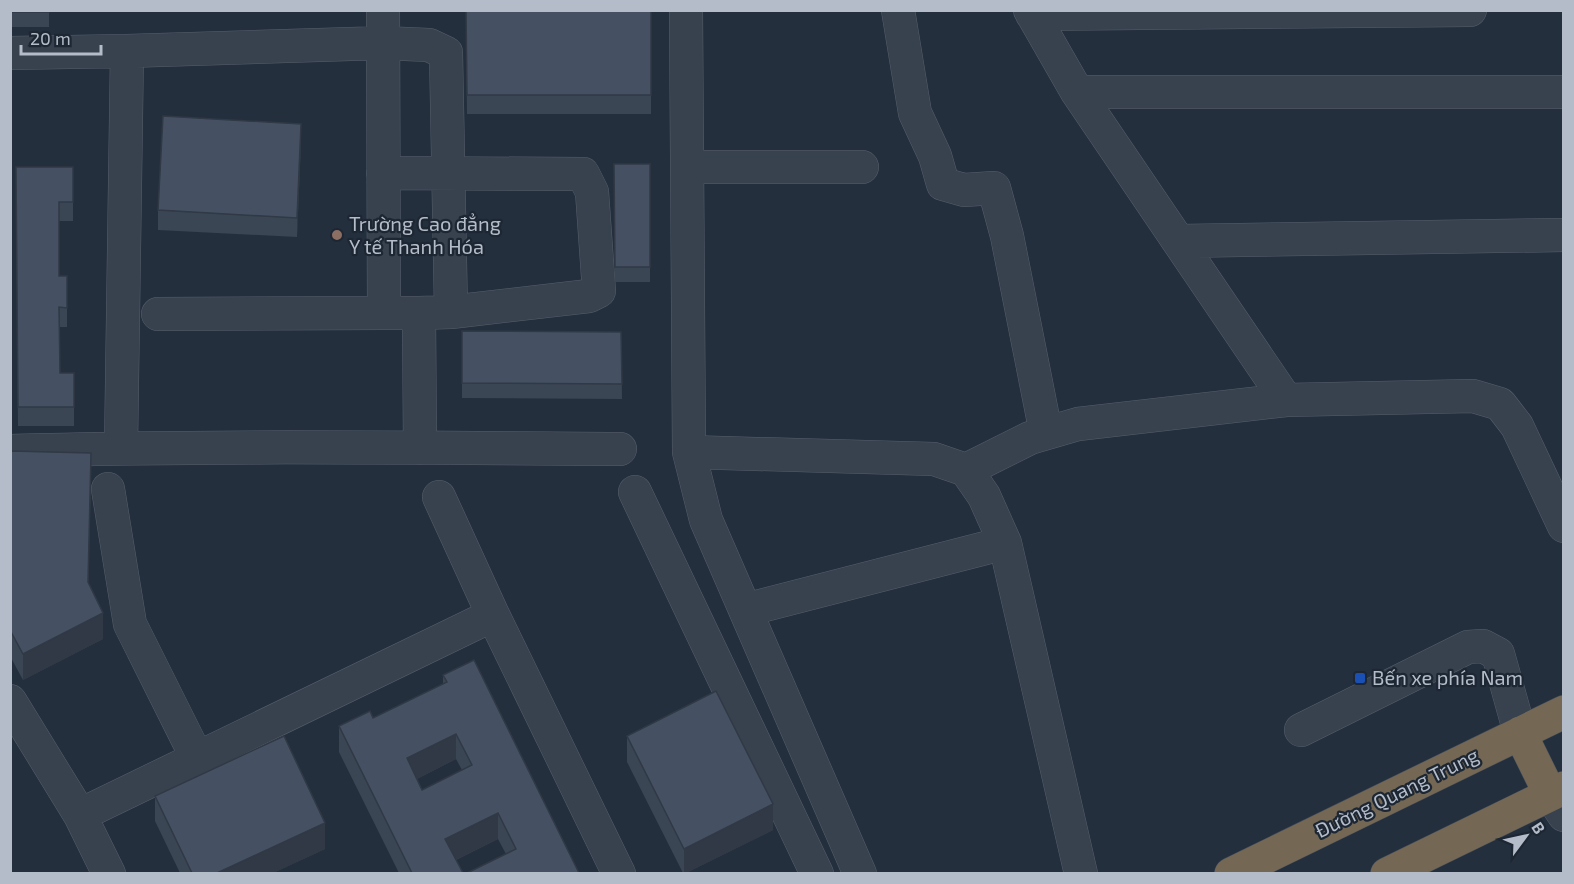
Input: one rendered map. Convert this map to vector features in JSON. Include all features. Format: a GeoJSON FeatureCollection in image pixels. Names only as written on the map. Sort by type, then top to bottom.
{"type":"FeatureCollection","features":[{"type":"Feature","properties":{"kind":"highway","name":"Đường Quang Trung"},"geometry":{"type":"LineString","coordinates":[[1231,873],[1563,712]]}},
{"type":"Feature","properties":{"kind":"highway"},"geometry":{"type":"LineString","coordinates":[[1387,873],[1559,799],[1520,733]]}},
{"type":"Feature","properties":{"kind":"street"},"geometry":{"type":"LineString","coordinates":[[383,10],[384,313]]}},
{"type":"Feature","properties":{"kind":"street"},"geometry":{"type":"LineString","coordinates":[[686,10],[689,452],[706,520],[860,873]]}},
{"type":"Feature","properties":{"kind":"street"},"geometry":{"type":"LineString","coordinates":[[898,10],[915,113],[944,184],[964,190],[994,188],[1007,236],[1046,433]]}},
{"type":"Feature","properties":{"kind":"street"},"geometry":{"type":"LineString","coordinates":[[1286,400],[1077,92],[1031,12],[1470,10]]}},
{"type":"Feature","properties":{"kind":"street"},"geometry":{"type":"LineString","coordinates":[[10,53],[383,43],[429,45],[446,52],[451,312]]}},
{"type":"Feature","properties":{"kind":"street"},"geometry":{"type":"LineString","coordinates":[[121,448],[127,51]]}},
{"type":"Feature","properties":{"kind":"street"},"geometry":{"type":"LineString","coordinates":[[1077,92],[1563,92]]}},
{"type":"Feature","properties":{"kind":"street"},"geometry":{"type":"LineString","coordinates":[[687,166],[862,167]]}},
{"type":"Feature","properties":{"kind":"street"},"geometry":{"type":"LineString","coordinates":[[158,314],[451,312],[589,296],[599,291],[592,192],[583,174],[383,173]]}},
{"type":"Feature","properties":{"kind":"street"},"geometry":{"type":"LineString","coordinates":[[1179,241],[1563,235]]}},
{"type":"Feature","properties":{"kind":"street"},"geometry":{"type":"LineString","coordinates":[[419,313],[420,448]]}},
{"type":"Feature","properties":{"kind":"street"},"geometry":{"type":"LineString","coordinates":[[966,470],[1030,438],[1078,424],[1286,400],[1473,396],[1500,404],[1517,426],[1563,526]]}},
{"type":"Feature","properties":{"kind":"street"},"geometry":{"type":"LineString","coordinates":[[10,451],[121,448],[620,449]]}},
{"type":"Feature","properties":{"kind":"street"},"geometry":{"type":"LineString","coordinates":[[689,452],[934,459],[966,470],[984,496],[1005,543],[1081,873]]}},
{"type":"Feature","properties":{"kind":"street"},"geometry":{"type":"LineString","coordinates":[[108,489],[130,624],[196,758]]}},
{"type":"Feature","properties":{"kind":"street"},"geometry":{"type":"LineString","coordinates":[[635,492],[808,871]]}},
{"type":"Feature","properties":{"kind":"street"},"geometry":{"type":"LineString","coordinates":[[439,497],[493,615],[619,873]]}},
{"type":"Feature","properties":{"kind":"street"},"geometry":{"type":"LineString","coordinates":[[745,610],[1005,543]]}},
{"type":"Feature","properties":{"kind":"street"},"geometry":{"type":"LineString","coordinates":[[80,815],[493,615]]}},
{"type":"Feature","properties":{"kind":"street"},"geometry":{"type":"LineString","coordinates":[[1301,730],[1468,647],[1483,646],[1498,654],[1520,733]]}},
{"type":"Feature","properties":{"kind":"street"},"geometry":{"type":"LineString","coordinates":[[10,701],[80,815],[109,873]]}},
{"type":"Feature","properties":{"kind":"building"},"geometry":{"type":"Polygon","coordinates":[[[10,10],[49,10],[49,12],[10,12],[10,10]]]}},
{"type":"Feature","properties":{"kind":"building"},"geometry":{"type":"Polygon","coordinates":[[[466,10],[651,10],[651,95],[467,95],[466,10]]]}},
{"type":"Feature","properties":{"kind":"building"},"geometry":{"type":"Polygon","coordinates":[[[163,116],[301,124],[297,218],[158,210],[163,116]]]}},
{"type":"Feature","properties":{"kind":"building"},"geometry":{"type":"Polygon","coordinates":[[[614,164],[650,164],[650,267],[615,267],[614,164]]]}},
{"type":"Feature","properties":{"kind":"building"},"geometry":{"type":"Polygon","coordinates":[[[16,167],[73,167],[73,202],[59,202],[59,276],[67,276],[67,308],[59,307],[60,373],[74,373],[74,407],[18,407],[16,167]]]}},
{"type":"Feature","properties":{"kind":"building"},"geometry":{"type":"Polygon","coordinates":[[[462,331],[621,332],[622,384],[462,383],[462,331]]]}},
{"type":"Feature","properties":{"kind":"building"},"geometry":{"type":"Polygon","coordinates":[[[10,451],[91,453],[88,582],[103,613],[23,654],[10,630],[10,451]]]}},
{"type":"Feature","properties":{"kind":"building"},"geometry":{"type":"Polygon","coordinates":[[[474,660],[579,873],[467,873],[516,849],[498,813],[445,839],[463,873],[412,873],[339,726],[370,711],[373,718],[447,682],[443,675],[474,660]],[[456,734],[407,758],[422,790],[472,765],[456,734]]]}},
{"type":"Feature","properties":{"kind":"building"},"geometry":{"type":"Polygon","coordinates":[[[716,691],[773,804],[684,849],[627,736],[716,691]]]}},
{"type":"Feature","properties":{"kind":"building"},"geometry":{"type":"Polygon","coordinates":[[[284,736],[325,823],[217,873],[192,873],[155,796],[284,736]]]}},
{"type":"Feature","properties":{"kind":"place","name":"Trường Cao đẳng Y tế Thanh Hóa"},"geometry":{"type":"Point","coordinates":[337,235]}},
{"type":"Feature","properties":{"kind":"place","name":"Bến xe phía Nam"},"geometry":{"type":"Point","coordinates":[1360,678]}}]}
